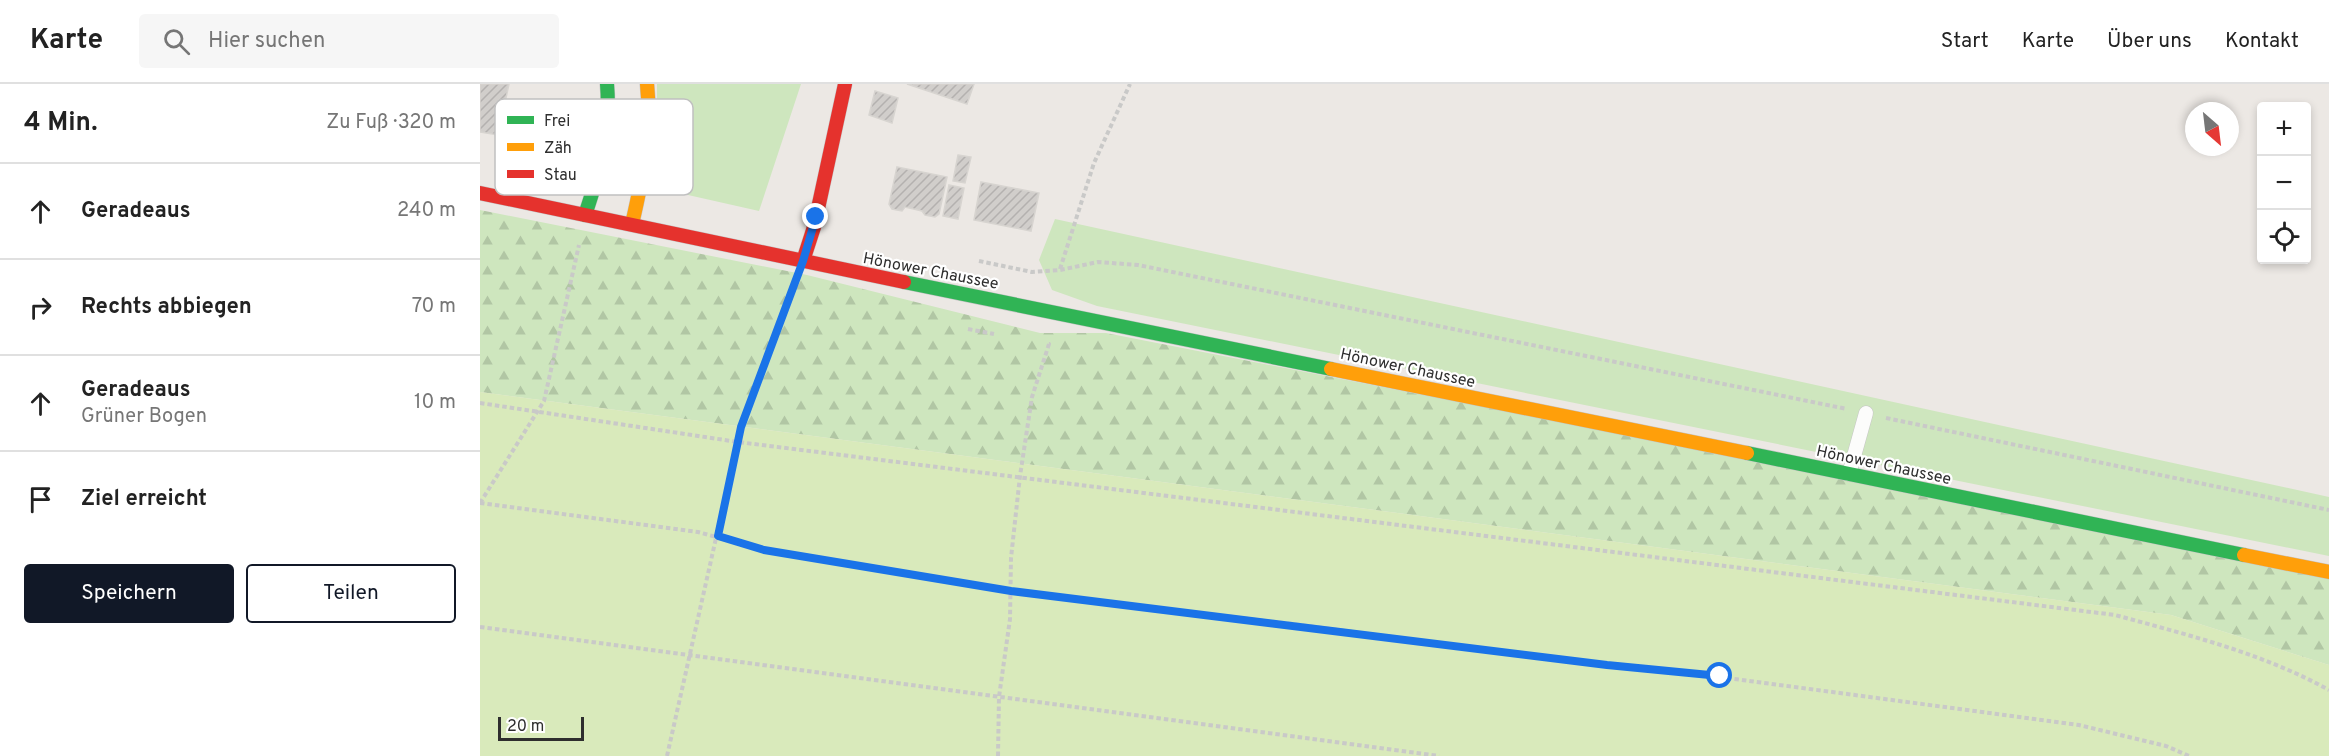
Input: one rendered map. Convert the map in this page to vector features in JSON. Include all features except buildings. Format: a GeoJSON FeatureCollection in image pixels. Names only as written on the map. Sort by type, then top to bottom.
{"type":"FeatureCollection","features":[{"type":"Feature","properties":{"kind":"main road"},"geometry":{"type":"LineString","coordinates":[[608,84],[609,99]]}},
{"type":"Feature","properties":{"kind":"main road"},"geometry":{"type":"LineString","coordinates":[[647,84],[648,99]]}},
{"type":"Feature","properties":{"kind":"main road"},"geometry":{"type":"LineString","coordinates":[[803,261],[814,226],[845,84]]}},
{"type":"Feature","properties":{"kind":"main road","name":"Hönower Chaussee"},"geometry":{"type":"LineString","coordinates":[[480,193],[2329,572]]}},
{"type":"Feature","properties":{"kind":"main road"},"geometry":{"type":"LineString","coordinates":[[585,215],[592,195]]}},
{"type":"Feature","properties":{"kind":"main road"},"geometry":{"type":"LineString","coordinates":[[632,224],[639,195]]}},
{"type":"Feature","properties":{"kind":"lane"},"geometry":{"type":"LineString","coordinates":[[1849,474],[1866,413]]}},
{"type":"Feature","properties":{"kind":"path"},"geometry":{"type":"LineString","coordinates":[[1060,270],[1094,163],[1130,84]]}},
{"type":"Feature","properties":{"kind":"path"},"geometry":{"type":"LineString","coordinates":[[585,215],[544,401],[480,503],[718,536],[764,550],[1011,591],[1607,665],[1720,676],[2079,725],[2166,746],[2189,756]]}},
{"type":"Feature","properties":{"kind":"path"},"geometry":{"type":"LineString","coordinates":[[667,756],[741,427],[803,261]]}},
{"type":"Feature","properties":{"kind":"path"},"geometry":{"type":"LineString","coordinates":[[979,261],[1032,272],[1060,270],[1098,262],[1138,265],[2329,510]]}},
{"type":"Feature","properties":{"kind":"path"},"geometry":{"type":"LineString","coordinates":[[968,329],[1003,336]]}},
{"type":"Feature","properties":{"kind":"path"},"geometry":{"type":"LineString","coordinates":[[998,756],[999,697],[1010,619],[1011,558],[1020,476],[1032,397],[1049,345],[1037,342]]}},
{"type":"Feature","properties":{"kind":"path"},"geometry":{"type":"LineString","coordinates":[[480,403],[738,442],[2115,615],[2225,646],[2305,676],[2329,690]]}},
{"type":"Feature","properties":{"kind":"path"},"geometry":{"type":"LineString","coordinates":[[480,627],[1439,756]]}},
{"type":"Feature","properties":{"kind":"green space"},"geometry":{"type":"Polygon","coordinates":[[[657,84],[801,84],[759,211],[688,195],[693,195],[693,99],[657,99],[657,84]]]}},
{"type":"Feature","properties":{"kind":"green space"},"geometry":{"type":"Polygon","coordinates":[[[480,210],[807,275],[1040,333],[1106,333],[2329,572],[2329,665],[2171,615],[480,392],[480,210]]]}},
{"type":"Feature","properties":{"kind":"green space"},"geometry":{"type":"Polygon","coordinates":[[[1055,219],[2329,497],[2329,556],[1097,306],[1052,290],[1039,260],[1055,219]]]}},
{"type":"Feature","properties":{"kind":"green space"},"geometry":{"type":"Polygon","coordinates":[[[480,392],[2171,615],[2329,665],[2329,756],[480,756],[480,392]]]}},
{"type":"Feature","properties":{"kind":"traffic: fast"},"geometry":{"type":"LineString","coordinates":[[607,84],[608,99]]}},
{"type":"Feature","properties":{"kind":"traffic: fast"},"geometry":{"type":"LineString","coordinates":[[585,215],[591,195]]}},
{"type":"Feature","properties":{"kind":"traffic: fast"},"geometry":{"type":"LineString","coordinates":[[904,282],[1331,369]]}},
{"type":"Feature","properties":{"kind":"traffic: fast"},"geometry":{"type":"LineString","coordinates":[[1747,453],[2244,555]]}},
{"type":"Feature","properties":{"kind":"traffic: slow"},"geometry":{"type":"LineString","coordinates":[[647,84],[648,99]]}},
{"type":"Feature","properties":{"kind":"traffic: slow"},"geometry":{"type":"LineString","coordinates":[[632,224],[639,195]]}},
{"type":"Feature","properties":{"kind":"traffic: slow"},"geometry":{"type":"LineString","coordinates":[[1331,369],[1747,453]]}},
{"type":"Feature","properties":{"kind":"traffic: slow"},"geometry":{"type":"LineString","coordinates":[[2244,555],[2329,572]]}},
{"type":"Feature","properties":{"kind":"traffic: jam"},"geometry":{"type":"LineString","coordinates":[[803,261],[814,227],[845,84]]}},
{"type":"Feature","properties":{"kind":"traffic: jam"},"geometry":{"type":"LineString","coordinates":[[480,193],[904,282]]}},
{"type":"Feature","properties":{"kind":"route"},"geometry":{"type":"LineString","coordinates":[[816,217],[803,261],[741,427],[718,536],[764,550],[1011,591],[1300,625],[1607,665],[1720,676]]}}]}
